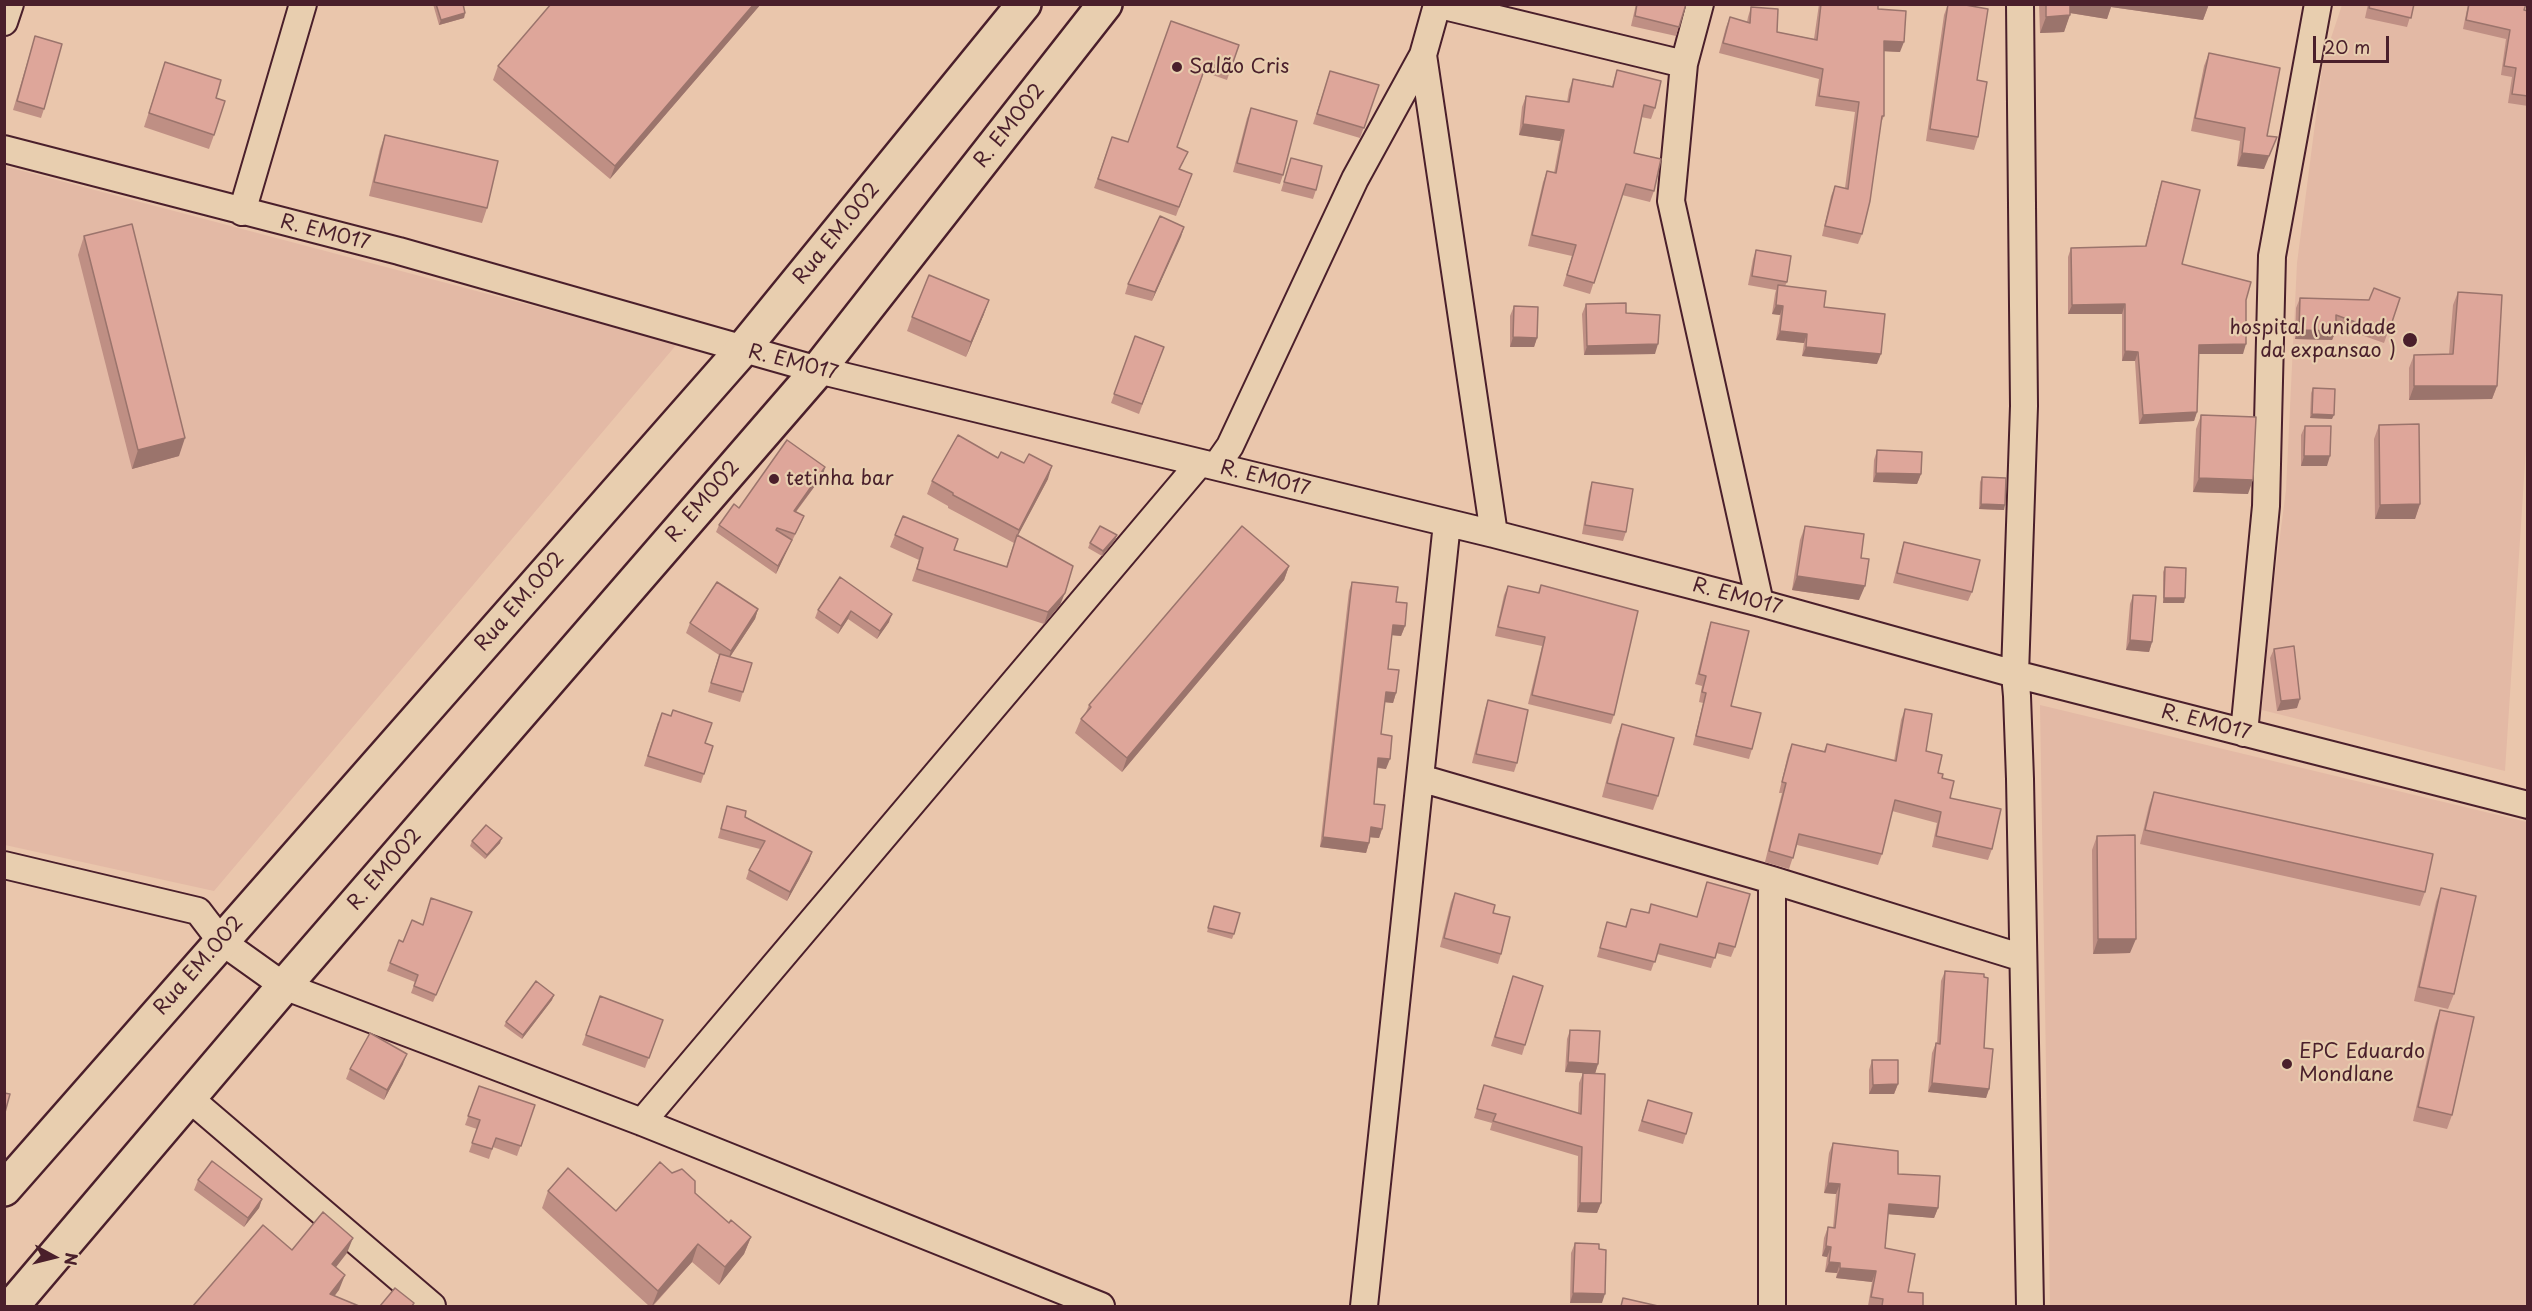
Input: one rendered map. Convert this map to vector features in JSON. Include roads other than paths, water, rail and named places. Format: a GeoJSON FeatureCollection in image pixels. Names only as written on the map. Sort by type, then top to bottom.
{"type":"FeatureCollection","features":[{"type":"Feature","properties":{"kind":"street"},"geometry":{"type":"LineString","coordinates":[[4,22],[10,4]]}},
{"type":"Feature","properties":{"kind":"street"},"geometry":{"type":"LineString","coordinates":[[242,212],[303,4]]}},
{"type":"Feature","properties":{"kind":"street","name":"Rua EM.002"},"geometry":{"type":"LineString","coordinates":[[4,1189],[742,350],[1024,4]]}},
{"type":"Feature","properties":{"kind":"street","name":"R. EM002"},"geometry":{"type":"LineString","coordinates":[[284,986],[818,370],[1105,4]]}},
{"type":"Feature","properties":{"kind":"street"},"geometry":{"type":"LineString","coordinates":[[1700,4],[1684,64],[1671,201],[1760,603]]}},
{"type":"Feature","properties":{"kind":"street"},"geometry":{"type":"LineString","coordinates":[[2020,4],[2024,406],[2015,674],[2018,696],[2030,1306]]}},
{"type":"Feature","properties":{"kind":"street"},"geometry":{"type":"LineString","coordinates":[[2244,733],[2266,507],[2272,256],[2318,4]]}},
{"type":"Feature","properties":{"kind":"street"},"geometry":{"type":"LineString","coordinates":[[642,1122],[1208,465],[1230,446],[1355,179],[1423,55],[1436,5],[1684,64]]}},
{"type":"Feature","properties":{"kind":"street"},"geometry":{"type":"LineString","coordinates":[[1423,55],[1494,534]]}},
{"type":"Feature","properties":{"kind":"street","name":"R. EM017"},"geometry":{"type":"LineString","coordinates":[[4,149],[399,251],[818,370],[1494,534],[1760,603],[2015,674],[2528,805]]}},
{"type":"Feature","properties":{"kind":"street"},"geometry":{"type":"LineString","coordinates":[[1364,1306],[1447,523]]}},
{"type":"Feature","properties":{"kind":"street"},"geometry":{"type":"LineString","coordinates":[[1420,778],[1772,880],[2023,958]]}},
{"type":"Feature","properties":{"kind":"street"},"geometry":{"type":"LineString","coordinates":[[4,865],[198,911],[221,941],[284,986],[642,1122],[1101,1306]]}},
{"type":"Feature","properties":{"kind":"street"},"geometry":{"type":"LineString","coordinates":[[1772,880],[1772,1306]]}},
{"type":"Feature","properties":{"kind":"street"},"geometry":{"type":"LineString","coordinates":[[14,1306],[284,986]]}},
{"type":"Feature","properties":{"kind":"street"},"geometry":{"type":"LineString","coordinates":[[189,1098],[432,1306]]}},
{"type":"Feature","properties":{"kind":"place","name":"Salão Cris"},"geometry":{"type":"Point","coordinates":[1177,67]}},
{"type":"Feature","properties":{"kind":"place","name":"hospital (unidade da expansao )"},"geometry":{"type":"Point","coordinates":[2410,340]}},
{"type":"Feature","properties":{"kind":"place","name":"tetinha bar"},"geometry":{"type":"Point","coordinates":[774,479]}},
{"type":"Feature","properties":{"kind":"place","name":"EPC Eduardo Mondlane"},"geometry":{"type":"Point","coordinates":[2287,1064]}}]}
